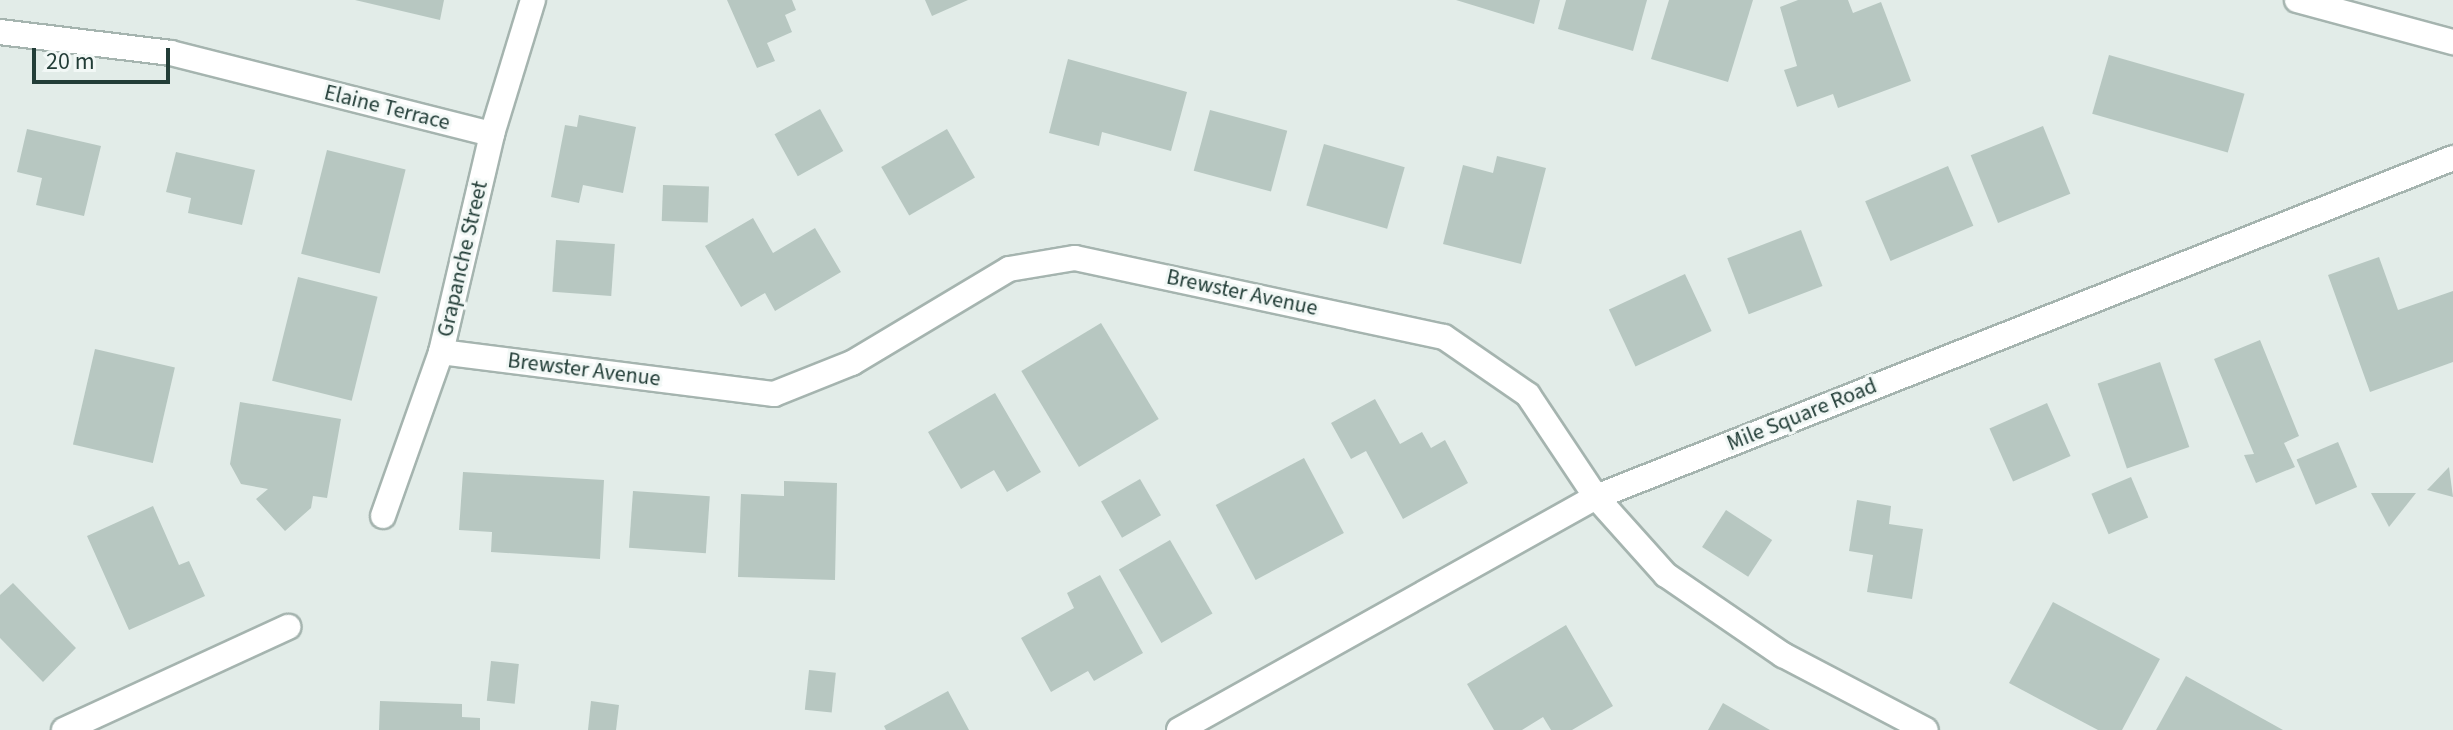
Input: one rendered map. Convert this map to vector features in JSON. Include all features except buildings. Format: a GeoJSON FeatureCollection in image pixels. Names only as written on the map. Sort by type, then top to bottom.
{"type":"FeatureCollection","features":[{"type":"Feature","properties":{"kind":"street","name":"Grapanche Street"},"geometry":{"type":"LineString","coordinates":[[383,516],[441,352],[492,134],[533,0]]}},
{"type":"Feature","properties":{"kind":"street"},"geometry":{"type":"LineString","coordinates":[[2297,0],[2453,42]]}},
{"type":"Feature","properties":{"kind":"street","name":"Elaine Terrace"},"geometry":{"type":"LineString","coordinates":[[0,32],[171,53],[492,134]]}},
{"type":"Feature","properties":{"kind":"street","name":"Mile Square Road"},"geometry":{"type":"LineString","coordinates":[[1179,730],[1596,497],[2453,158]]}},
{"type":"Feature","properties":{"kind":"street","name":"Brewster Avenue"},"geometry":{"type":"LineString","coordinates":[[441,352],[774,394],[852,363],[1009,269],[1075,258],[1444,337],[1528,395],[1596,497],[1666,575],[1783,655],[1926,730]]}},
{"type":"Feature","properties":{"kind":"street"},"geometry":{"type":"LineString","coordinates":[[64,730],[288,627]]}}]}
